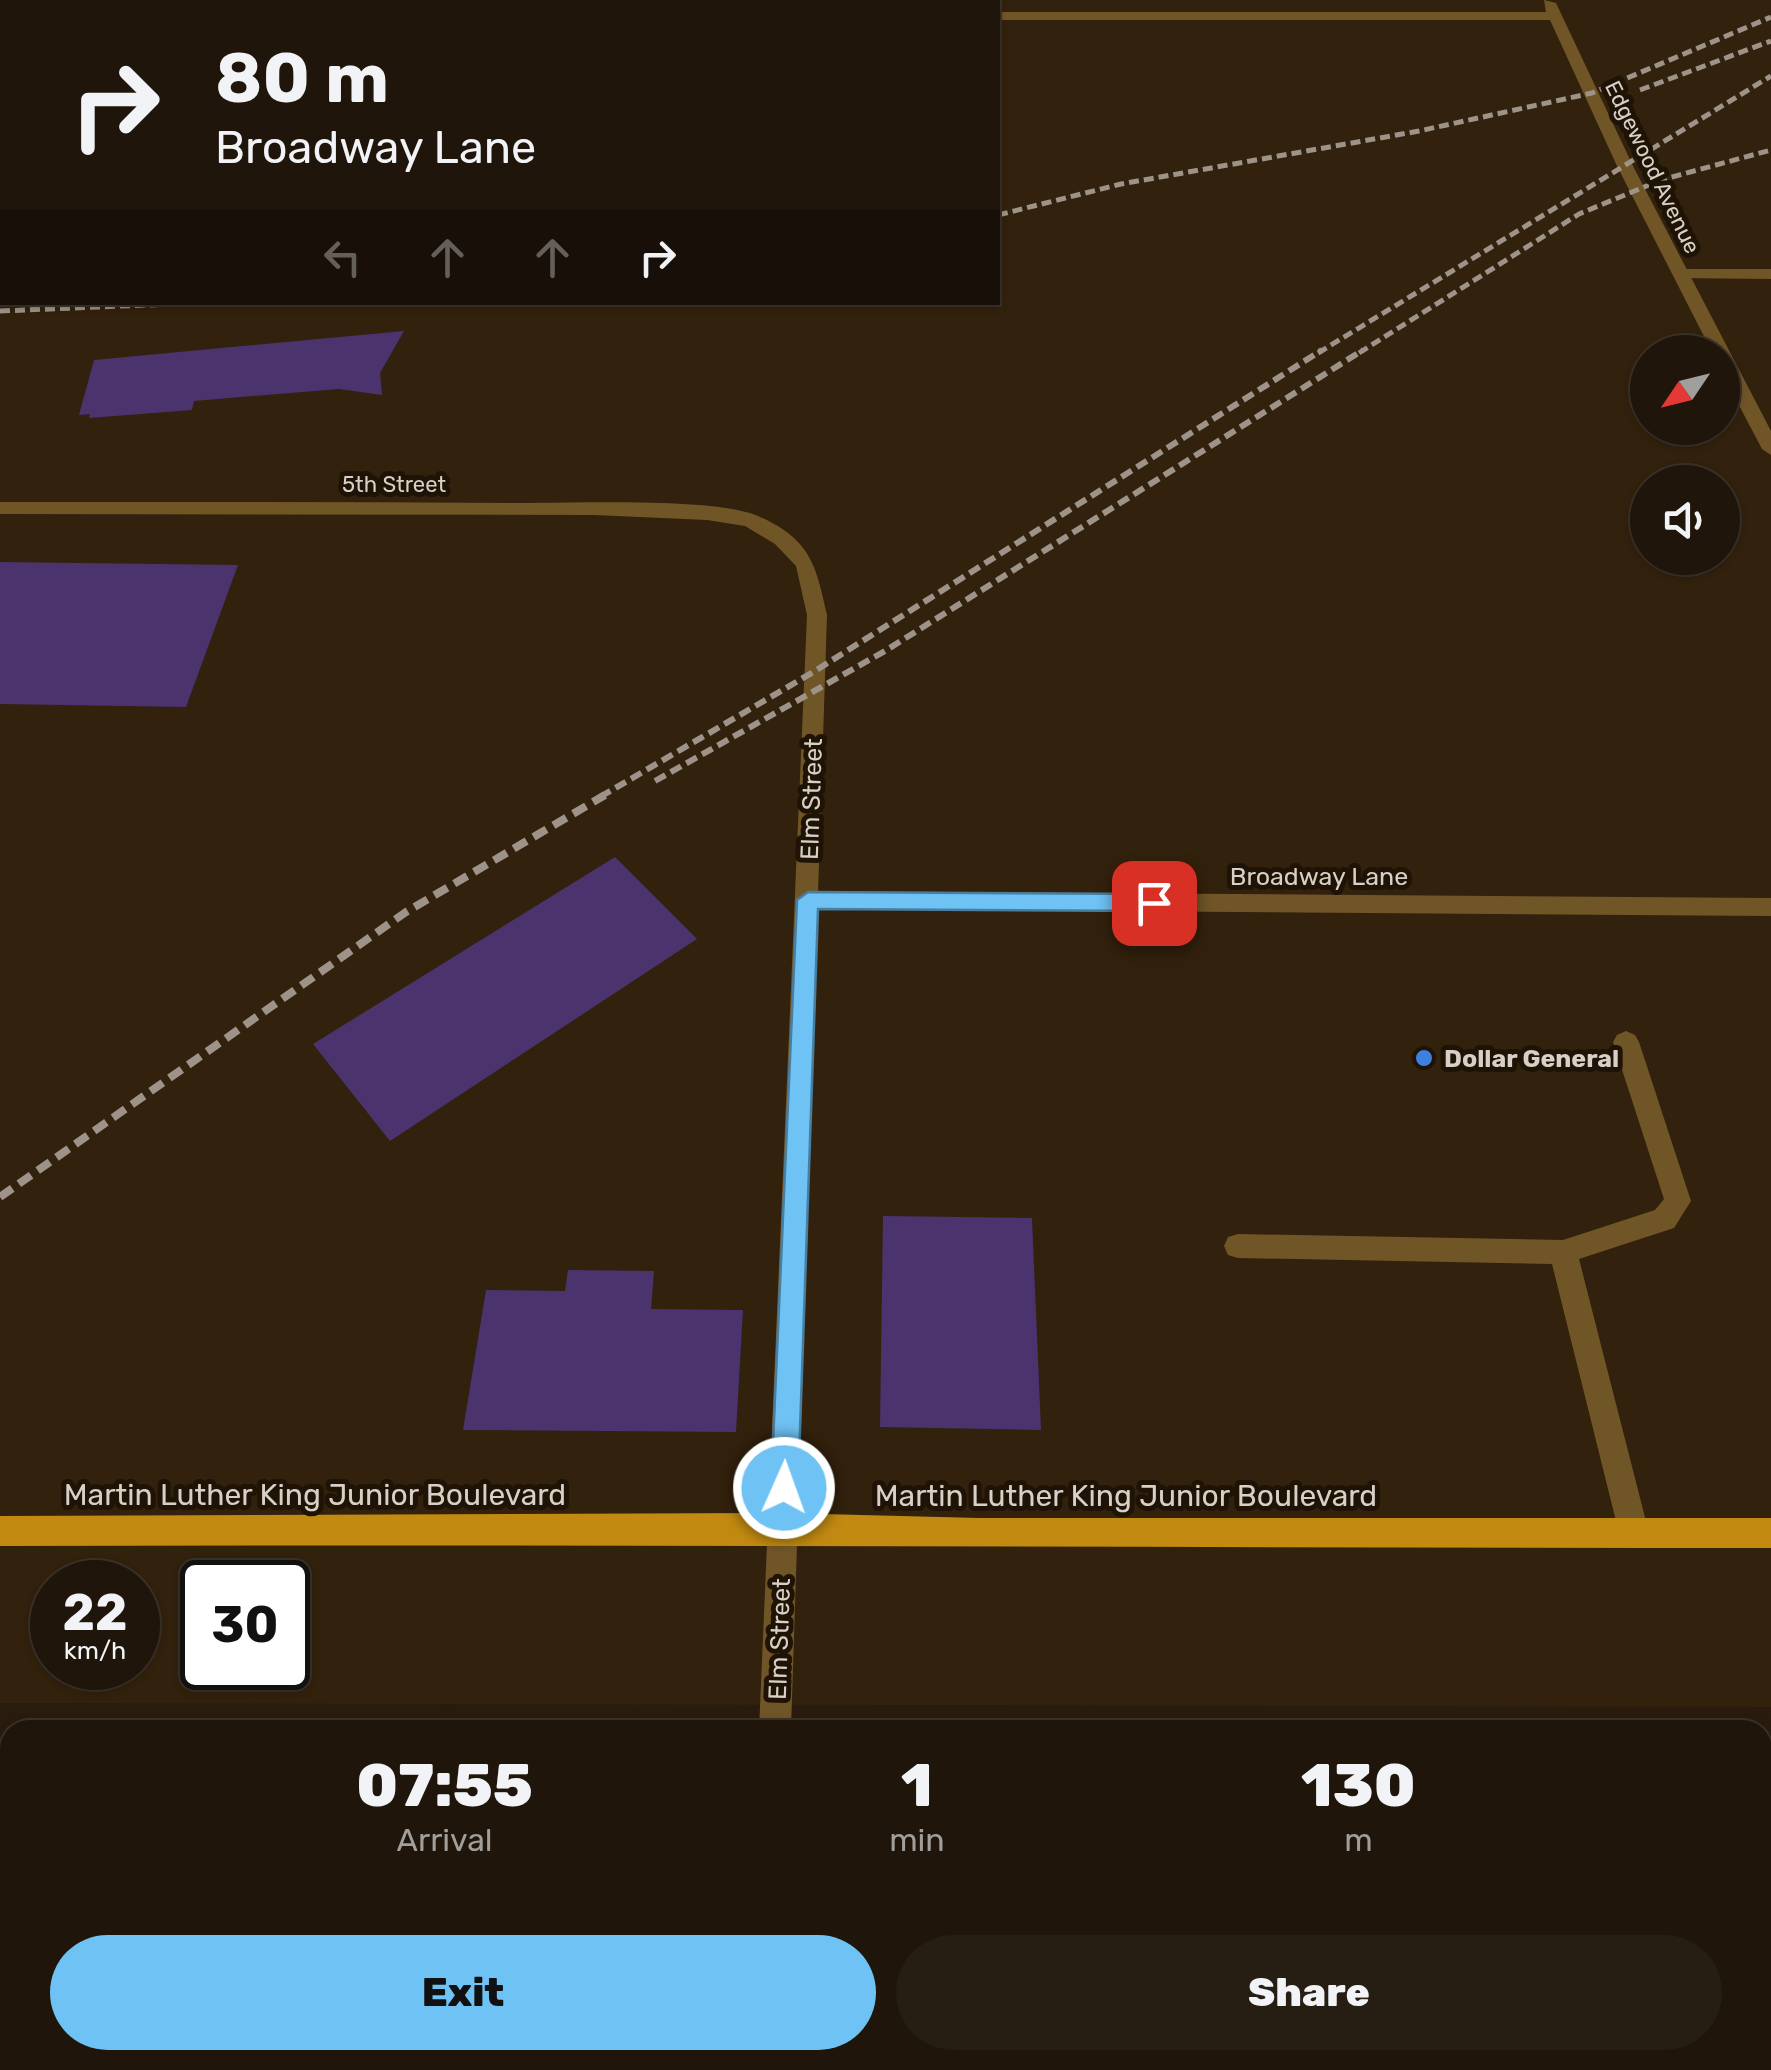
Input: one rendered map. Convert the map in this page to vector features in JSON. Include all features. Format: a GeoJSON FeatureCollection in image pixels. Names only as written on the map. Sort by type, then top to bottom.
{"type":"FeatureCollection","features":[{"type":"Feature","properties":{"kind":"main road","name":"Martin Luther King Junior Boulevard"},"geometry":{"type":"LineString","coordinates":[[0,1530],[783,1528],[979,1533],[1771,1533]]}},
{"type":"Feature","properties":{"kind":"street","name":"Edgewood Avenue"},"geometry":{"type":"LineString","coordinates":[[1547,0],[1625,166],[1712,335]]}},
{"type":"Feature","properties":{"kind":"street"},"geometry":{"type":"LineString","coordinates":[[1000,16],[1555,16]]}},
{"type":"Feature","properties":{"kind":"street"},"geometry":{"type":"LineString","coordinates":[[1681,274],[1771,274]]}},
{"type":"Feature","properties":{"kind":"street","name":"Edgewood Avenue"},"geometry":{"type":"LineString","coordinates":[[1740,389],[1771,449]]}},
{"type":"Feature","properties":{"kind":"street","name":"5th Street"},"geometry":{"type":"LineString","coordinates":[[0,508],[650,511],[750,520],[782,539]]}},
{"type":"Feature","properties":{"kind":"street","name":"Elm Street"},"geometry":{"type":"LineString","coordinates":[[776,1720],[817,615],[806,564],[782,539]]}},
{"type":"Feature","properties":{"kind":"street","name":"Broadway Lane"},"geometry":{"type":"LineString","coordinates":[[808,900],[1771,907]]}},
{"type":"Feature","properties":{"kind":"street"},"geometry":{"type":"LineString","coordinates":[[1238,1246],[1563,1252],[1664,1219],[1678,1201],[1626,1042]]}},
{"type":"Feature","properties":{"kind":"street"},"geometry":{"type":"LineString","coordinates":[[1563,1252],[1634,1533]]}},
{"type":"Feature","properties":{"kind":"shaded area"},"geometry":{"type":"Polygon","coordinates":[[[1000,0],[1771,0],[1771,1707],[0,1703],[0,305],[1000,305],[1000,0]]]}},
{"type":"Feature","properties":{"kind":"building"},"geometry":{"type":"Polygon","coordinates":[[[404,331],[380,373],[382,395],[339,389],[194,401],[192,410],[89,418],[90,414],[79,415],[94,360],[404,331]]]}},
{"type":"Feature","properties":{"kind":"building"},"geometry":{"type":"Polygon","coordinates":[[[0,562],[238,565],[186,707],[0,704],[0,562]]]}},
{"type":"Feature","properties":{"kind":"building"},"geometry":{"type":"Polygon","coordinates":[[[615,857],[697,939],[390,1141],[313,1044],[615,857]]]}},
{"type":"Feature","properties":{"kind":"building"},"geometry":{"type":"Polygon","coordinates":[[[883,1216],[1032,1218],[1041,1430],[880,1427],[883,1216]]]}},
{"type":"Feature","properties":{"kind":"building"},"geometry":{"type":"Polygon","coordinates":[[[568,1270],[654,1271],[651,1309],[743,1310],[736,1432],[463,1430],[486,1290],[565,1291],[568,1270]]]}},
{"type":"Feature","properties":{"kind":"railway"},"geometry":{"type":"LineString","coordinates":[[1000,214],[1121,184],[1419,131],[1592,93],[1771,17]]}},
{"type":"Feature","properties":{"kind":"railway"},"geometry":{"type":"LineString","coordinates":[[1640,90],[1771,41]]}},
{"type":"Feature","properties":{"kind":"railway"},"geometry":{"type":"LineString","coordinates":[[1318,353],[1771,76]]}},
{"type":"Feature","properties":{"kind":"railway"},"geometry":{"type":"LineString","coordinates":[[1359,353],[1579,214],[1661,180],[1771,150]]}},
{"type":"Feature","properties":{"kind":"railway"},"geometry":{"type":"LineString","coordinates":[[0,311],[147,305]]}},
{"type":"Feature","properties":{"kind":"railway"},"geometry":{"type":"LineString","coordinates":[[600,797],[815,671],[1322,350]]}},
{"type":"Feature","properties":{"kind":"railway"},"geometry":{"type":"LineString","coordinates":[[655,781],[885,651],[1363,350]]}},
{"type":"Feature","properties":{"kind":"railway"},"geometry":{"type":"LineString","coordinates":[[0,1197],[406,912],[605,795]]}},
{"type":"Feature","properties":{"kind":"place","name":"Dollar General"},"geometry":{"type":"Point","coordinates":[1424,1058]}},
{"type":"Feature","properties":{"kind":"route"},"geometry":{"type":"LineString","coordinates":[[784,1488],[808,900],[1154,903]]}}]}
